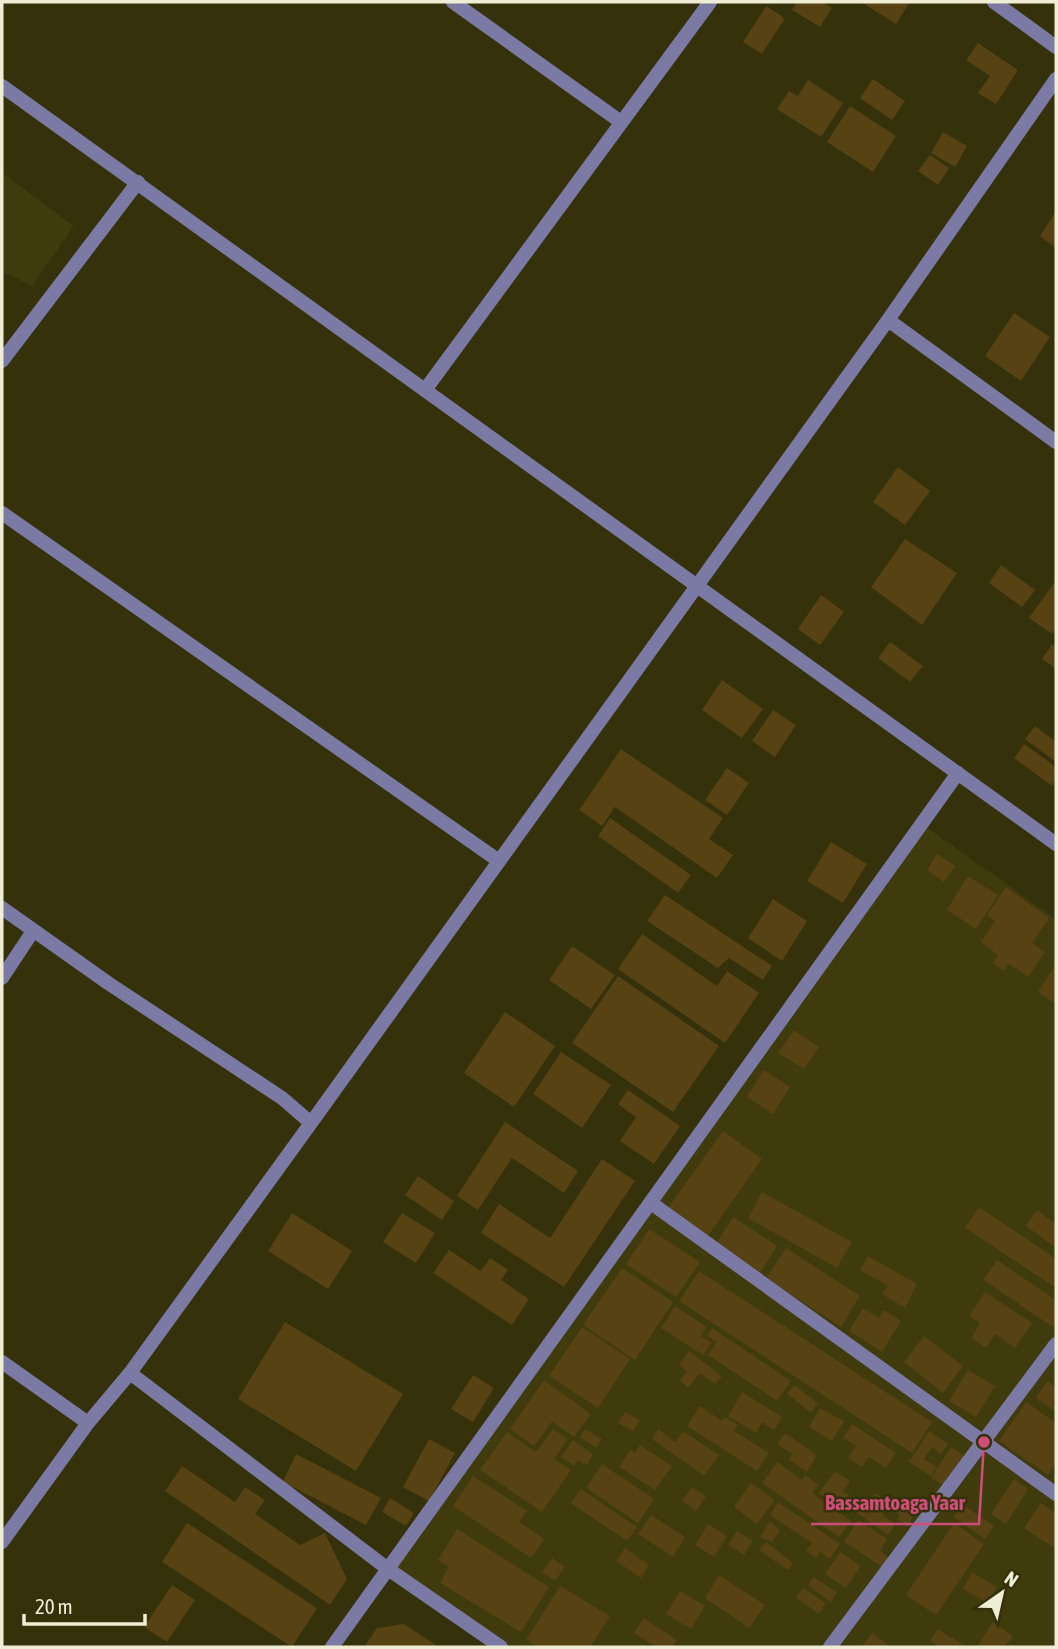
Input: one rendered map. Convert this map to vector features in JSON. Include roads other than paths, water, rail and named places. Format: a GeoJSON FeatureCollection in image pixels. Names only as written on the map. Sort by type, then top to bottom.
{"type":"FeatureCollection","features":[{"type":"Feature","properties":{"kind":"street"},"geometry":{"type":"LineString","coordinates":[[453,2],[621,122]]}},
{"type":"Feature","properties":{"kind":"street"},"geometry":{"type":"LineString","coordinates":[[425,390],[710,2]]}},
{"type":"Feature","properties":{"kind":"street"},"geometry":{"type":"LineString","coordinates":[[994,2],[1056,47]]}},
{"type":"Feature","properties":{"kind":"street"},"geometry":{"type":"LineString","coordinates":[[2,1542],[88,1423],[130,1373],[311,1123],[887,320],[1056,79]]}},
{"type":"Feature","properties":{"kind":"street"},"geometry":{"type":"LineString","coordinates":[[2,86],[1056,844]]}},
{"type":"Feature","properties":{"kind":"street"},"geometry":{"type":"LineString","coordinates":[[2,361],[138,182]]}},
{"type":"Feature","properties":{"kind":"street"},"geometry":{"type":"LineString","coordinates":[[887,320],[1056,442]]}},
{"type":"Feature","properties":{"kind":"street"},"geometry":{"type":"LineString","coordinates":[[2,513],[499,861]]}},
{"type":"Feature","properties":{"kind":"street"},"geometry":{"type":"LineString","coordinates":[[332,1647],[958,773]]}},
{"type":"Feature","properties":{"kind":"street"},"geometry":{"type":"LineString","coordinates":[[2,908],[33,932],[282,1098],[311,1123]]}},
{"type":"Feature","properties":{"kind":"street"},"geometry":{"type":"LineString","coordinates":[[2,978],[33,932]]}},
{"type":"Feature","properties":{"kind":"street"},"geometry":{"type":"LineString","coordinates":[[651,1203],[1056,1494]]}},
{"type":"Feature","properties":{"kind":"street"},"geometry":{"type":"LineString","coordinates":[[830,1647],[1056,1344]]}},
{"type":"Feature","properties":{"kind":"street"},"geometry":{"type":"LineString","coordinates":[[2,1362],[88,1423]]}},
{"type":"Feature","properties":{"kind":"street"},"geometry":{"type":"LineString","coordinates":[[130,1373],[388,1569],[501,1647]]}},
{"type":"Feature","properties":{"kind":"place","name":"Bassamtoaga Yaar"},"geometry":{"type":"Point","coordinates":[984,1442]}}]}
